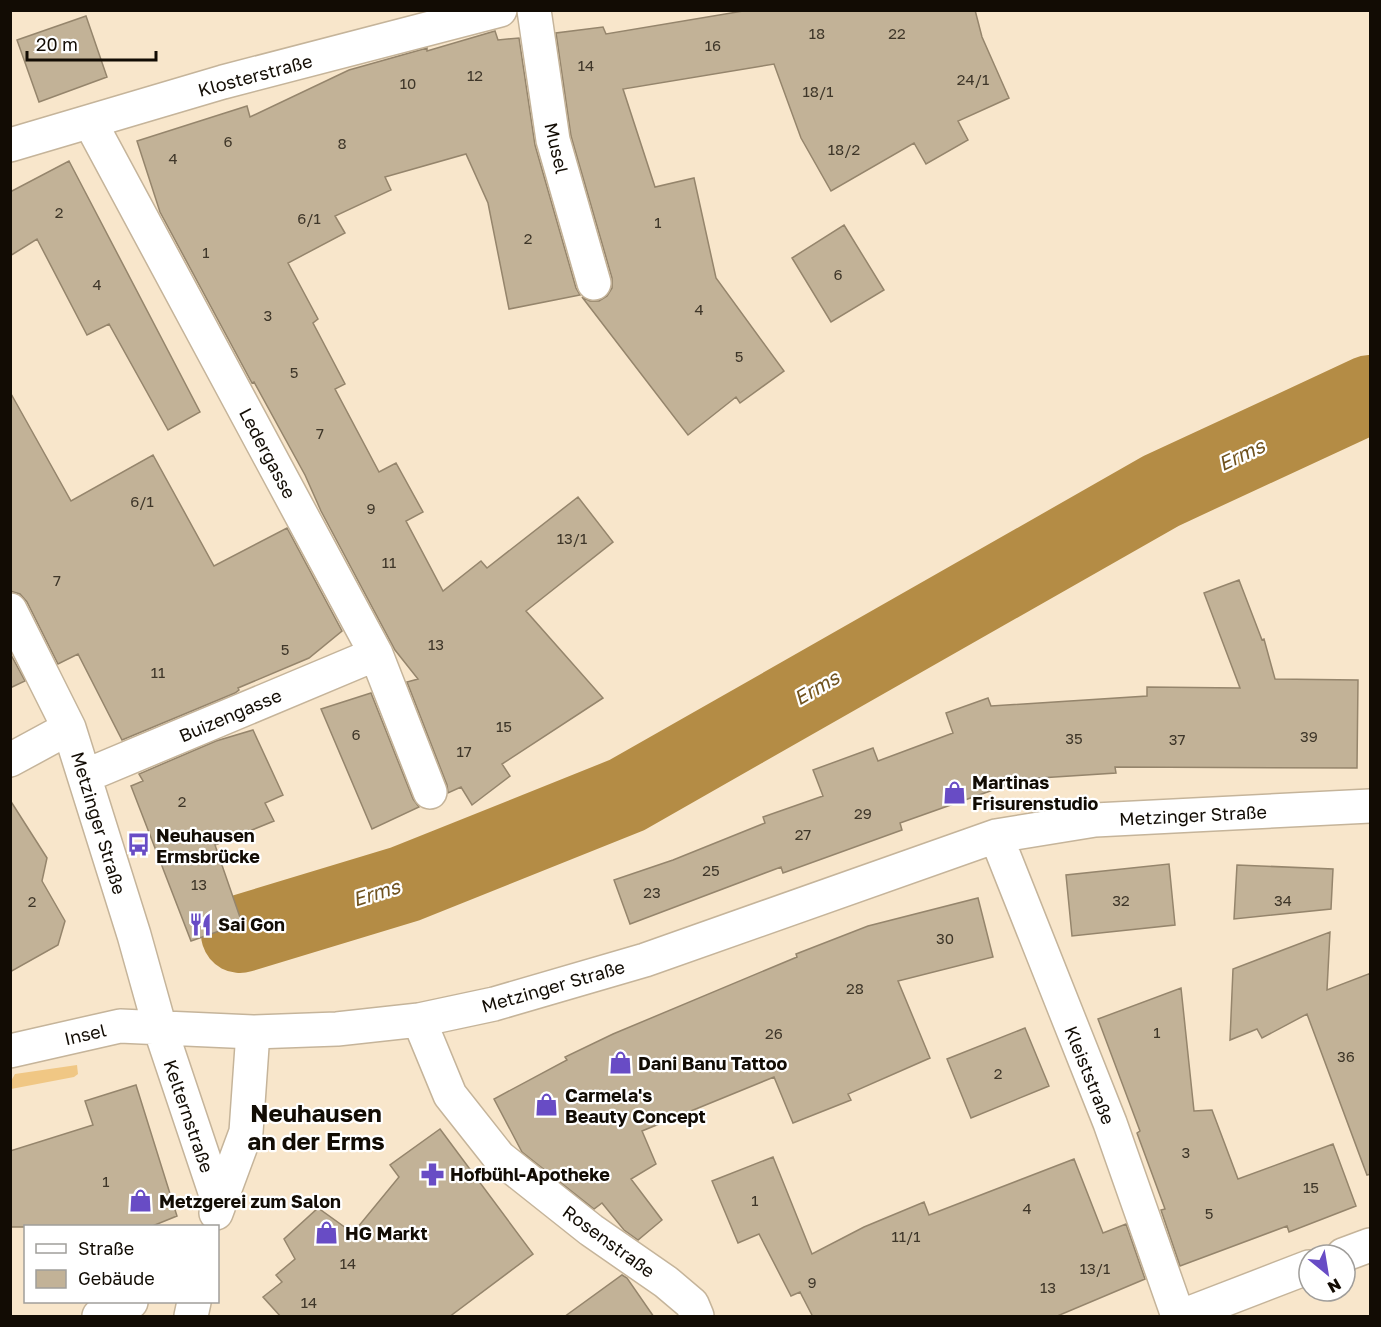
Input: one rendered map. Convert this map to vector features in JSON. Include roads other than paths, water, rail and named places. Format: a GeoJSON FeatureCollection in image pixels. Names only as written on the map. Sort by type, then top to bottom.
{"type":"FeatureCollection","features":[{"type":"Feature","properties":{"kind":"street","name":"Klosterstraße"},"geometry":{"type":"LineString","coordinates":[[10,145],[223,82],[500,10]]}},
{"type":"Feature","properties":{"kind":"street","name":"Musel"},"geometry":{"type":"LineString","coordinates":[[534,10],[553,140],[594,283]]}},
{"type":"Feature","properties":{"kind":"street","name":"Ledergasse"},"geometry":{"type":"LineString","coordinates":[[90,122],[376,654],[430,792]]}},
{"type":"Feature","properties":{"kind":"street","name":"Metzinger Straße"},"geometry":{"type":"LineString","coordinates":[[10,610],[69,728],[134,935],[160,1028],[252,1032],[337,1029],[419,1020],[494,1004],[645,960],[996,836],[1095,820],[1371,806]]}},
{"type":"Feature","properties":{"kind":"street","name":"Buizengasse"},"geometry":{"type":"LineString","coordinates":[[85,776],[376,654]]}},
{"type":"Feature","properties":{"kind":"street"},"geometry":{"type":"LineString","coordinates":[[10,760],[69,728]]}},
{"type":"Feature","properties":{"kind":"street","name":"Kleiststraße"},"geometry":{"type":"LineString","coordinates":[[996,836],[1110,1124],[1180,1317]]}},
{"type":"Feature","properties":{"kind":"street","name":"Rosenstraße"},"geometry":{"type":"LineString","coordinates":[[419,1020],[450,1095],[499,1157],[591,1230],[666,1282],[692,1304],[697,1317]]}},
{"type":"Feature","properties":{"kind":"street","name":"Insel"},"geometry":{"type":"LineString","coordinates":[[10,1051],[120,1026],[160,1028]]}},
{"type":"Feature","properties":{"kind":"street","name":"Kelternstraße"},"geometry":{"type":"LineString","coordinates":[[160,1028],[216,1216]]}},
{"type":"Feature","properties":{"kind":"street","name":"Kelternstraße"},"geometry":{"type":"LineString","coordinates":[[216,1216],[246,1132],[252,1032]]}},
{"type":"Feature","properties":{"kind":"street"},"geometry":{"type":"LineString","coordinates":[[1180,1317],[1297,1272]]}},
{"type":"Feature","properties":{"kind":"street"},"geometry":{"type":"LineString","coordinates":[[99,1317],[129,1303]]}},
{"type":"Feature","properties":{"kind":"waterway","name":"Erms"},"geometry":{"type":"LineString","coordinates":[[240,934],[405,884],[627,795],[1161,491],[1370,394]]}},
{"type":"Feature","properties":{"kind":"place","name":"Martinas Frisurenstudio"},"geometry":{"type":"Point","coordinates":[954,792]}},
{"type":"Feature","properties":{"kind":"place","name":"Neuhausen Ermsbrücke"},"geometry":{"type":"Point","coordinates":[138,845]}},
{"type":"Feature","properties":{"kind":"place","name":"Sai Gon"},"geometry":{"type":"Point","coordinates":[200,924]}},
{"type":"Feature","properties":{"kind":"place","name":"Dani Banu Tattoo"},"geometry":{"type":"Point","coordinates":[620,1063]}},
{"type":"Feature","properties":{"kind":"place","name":"Carmela's Beauty Concept"},"geometry":{"type":"Point","coordinates":[547,1105]}},
{"type":"Feature","properties":{"kind":"place","name":"Hofbühl-Apotheke"},"geometry":{"type":"Point","coordinates":[432,1174]}},
{"type":"Feature","properties":{"kind":"place","name":"Metzgerei zum Salon"},"geometry":{"type":"Point","coordinates":[141,1201]}},
{"type":"Feature","properties":{"kind":"place","name":"HG Markt"},"geometry":{"type":"Point","coordinates":[327,1233]}},
{"type":"Feature","properties":{"kind":"district","name":"Neuhausen an der Erms"},"geometry":{"type":"Point","coordinates":[316,1126]}}]}
